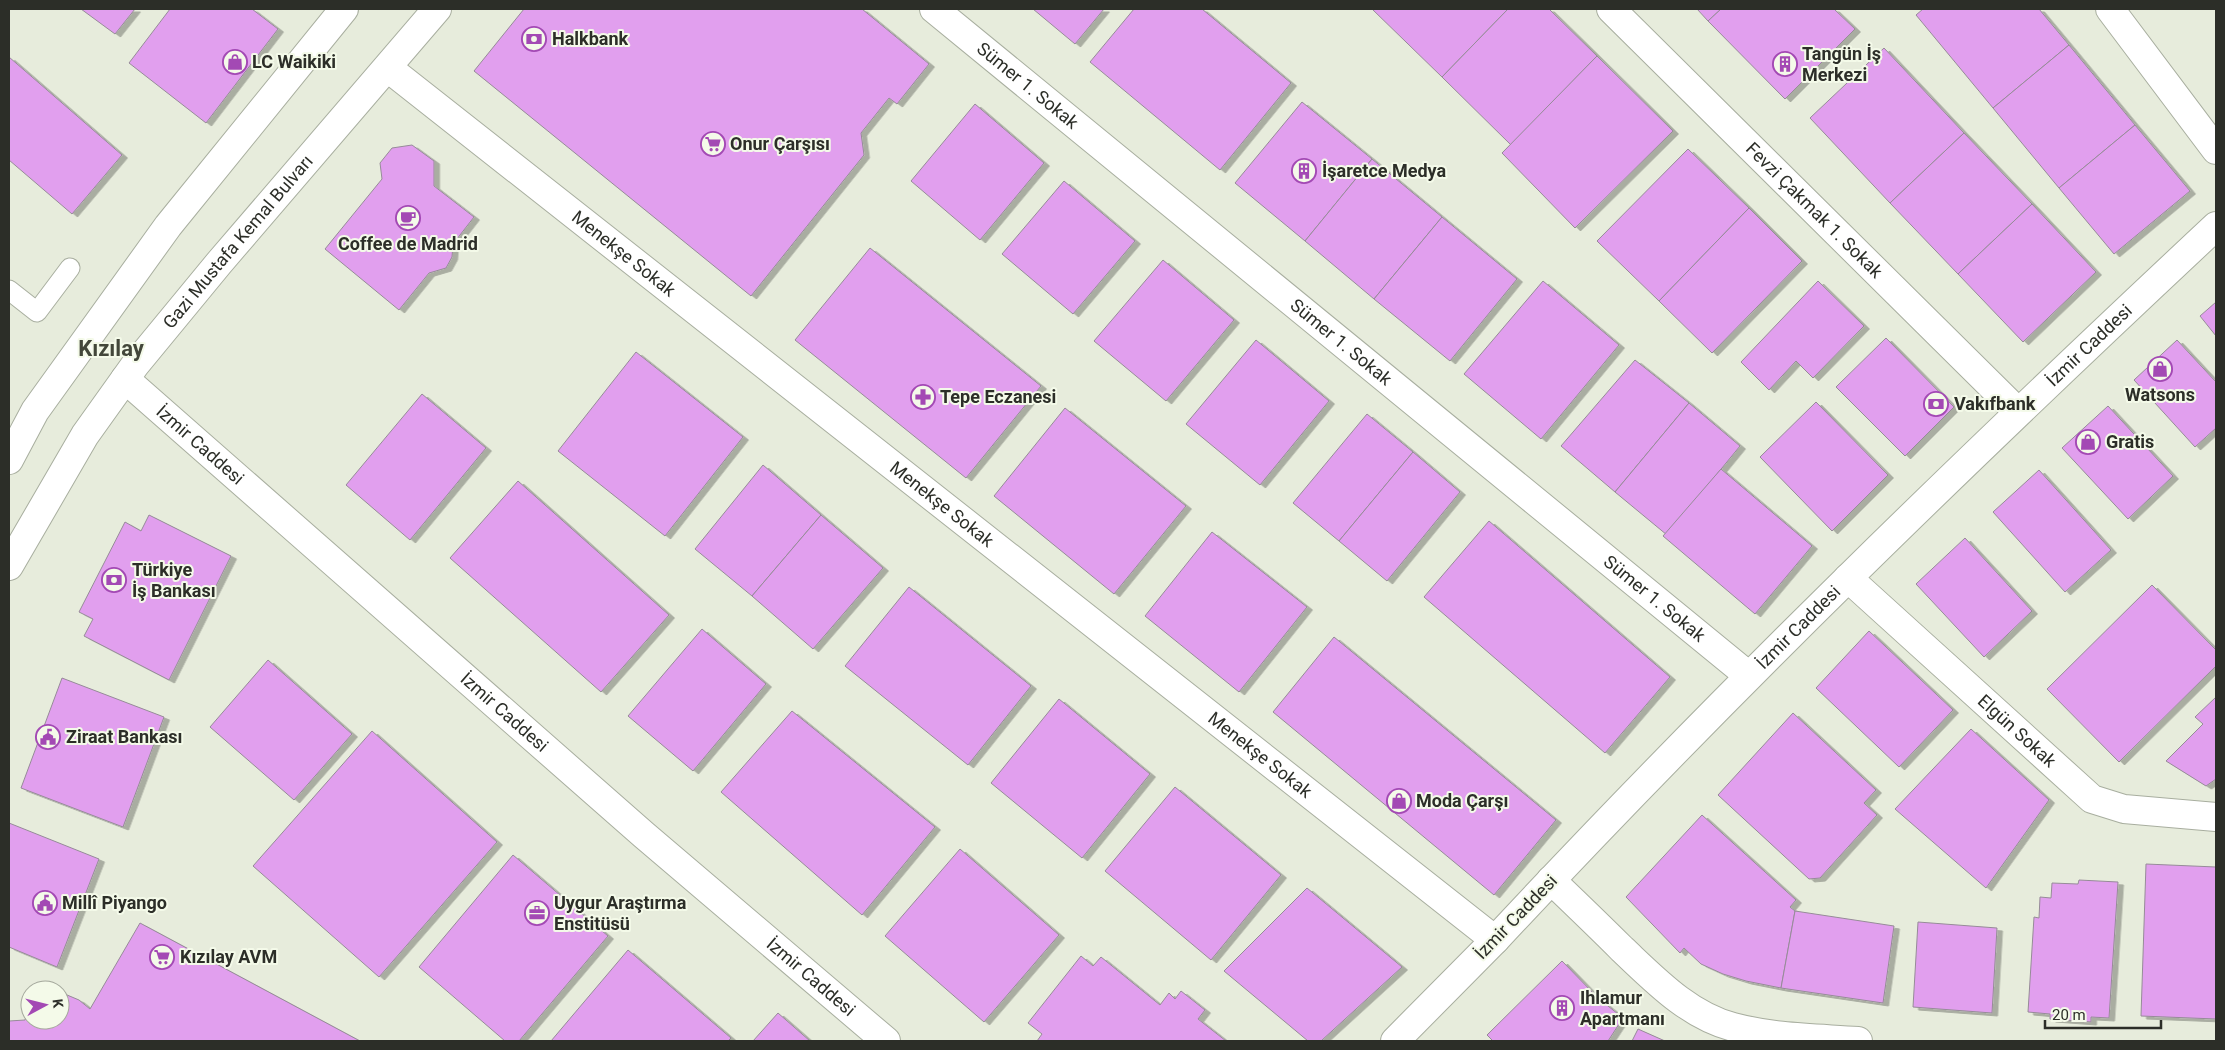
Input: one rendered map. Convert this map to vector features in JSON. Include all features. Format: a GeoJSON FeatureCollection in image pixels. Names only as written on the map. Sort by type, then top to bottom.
{"type":"FeatureCollection","features":[{"type":"Feature","properties":{"kind":"street"},"geometry":{"type":"LineString","coordinates":[[9,460],[35,411],[168,226],[344,9]]}},
{"type":"Feature","properties":{"kind":"street","name":"Gazi Mustafa Kemal Bulvarı"},"geometry":{"type":"LineString","coordinates":[[9,566],[85,435],[125,379],[219,263],[437,9]]}},
{"type":"Feature","properties":{"kind":"street","name":"Sümer 1. Sokak"},"geometry":{"type":"LineString","coordinates":[[934,9],[1749,676]]}},
{"type":"Feature","properties":{"kind":"street","name":"Fevzi Çakmak 1. Sokak"},"geometry":{"type":"LineString","coordinates":[[1611,9],[2018,412]]}},
{"type":"Feature","properties":{"kind":"street"},"geometry":{"type":"LineString","coordinates":[[2110,9],[2216,150]]}},
{"type":"Feature","properties":{"kind":"street","name":"Menekşe Sokak"},"geometry":{"type":"LineString","coordinates":[[388,68],[1495,940]]}},
{"type":"Feature","properties":{"kind":"street","name":"İzmir Caddesi"},"geometry":{"type":"LineString","coordinates":[[1395,1041],[1749,676],[2018,412],[2216,226]]}},
{"type":"Feature","properties":{"kind":"street","name":"İzmir Caddesi"},"geometry":{"type":"LineString","coordinates":[[125,379],[644,835],[886,1041]]}},
{"type":"Feature","properties":{"kind":"street","name":"Elgün Sokak"},"geometry":{"type":"LineString","coordinates":[[1848,578],[2092,799],[2124,809],[2216,817]]}},
{"type":"Feature","properties":{"kind":"street"},"geometry":{"type":"LineString","coordinates":[[1551,880],[1662,986],[1706,1017],[1732,1027],[1770,1035],[1858,1041]]}},
{"type":"Feature","properties":{"kind":"lane"},"geometry":{"type":"LineString","coordinates":[[9,290],[37,312],[70,268]]}},
{"type":"Feature","properties":{"kind":"building"},"geometry":{"type":"Polygon","coordinates":[[[81,9],[135,9],[115,34],[81,9]]]}},
{"type":"Feature","properties":{"kind":"building"},"geometry":{"type":"Polygon","coordinates":[[[170,9],[252,9],[278,29],[206,123],[129,63],[170,9]]]}},
{"type":"Feature","properties":{"kind":"building","name":"Onur Çarşısı"},"geometry":{"type":"Polygon","coordinates":[[[524,9],[862,9],[929,64],[897,104],[889,98],[861,133],[864,155],[751,296],[474,71],[524,9]]]}},
{"type":"Feature","properties":{"kind":"building"},"geometry":{"type":"Polygon","coordinates":[[[1033,9],[1104,9],[1075,44],[1033,9]]]}},
{"type":"Feature","properties":{"kind":"building"},"geometry":{"type":"Polygon","coordinates":[[[1134,9],[1202,9],[1291,83],[1220,170],[1090,62],[1134,9]]]}},
{"type":"Feature","properties":{"kind":"building"},"geometry":{"type":"Polygon","coordinates":[[[1372,9],[1508,9],[1442,77],[1372,9]]]}},
{"type":"Feature","properties":{"kind":"building"},"geometry":{"type":"Polygon","coordinates":[[[1508,9],[1549,9],[1597,56],[1511,145],[1442,77],[1508,9]]]}},
{"type":"Feature","properties":{"kind":"building"},"geometry":{"type":"Polygon","coordinates":[[[1697,9],[1721,9],[1708,21],[1697,9]]]}},
{"type":"Feature","properties":{"kind":"building","name":"Tangün İş Merkezi"},"geometry":{"type":"Polygon","coordinates":[[[1721,9],[1834,9],[1855,29],[1785,99],[1708,21],[1721,9]]]}},
{"type":"Feature","properties":{"kind":"building"},"geometry":{"type":"Polygon","coordinates":[[[1923,9],[2039,9],[2069,45],[1993,108],[1916,15],[1923,9]]]}},
{"type":"Feature","properties":{"kind":"building"},"geometry":{"type":"Polygon","coordinates":[[[2069,45],[2135,125],[2059,188],[1993,108],[2069,45]]]}},
{"type":"Feature","properties":{"kind":"building"},"geometry":{"type":"Polygon","coordinates":[[[1884,48],[1964,133],[1890,203],[1810,118],[1884,48]]]}},
{"type":"Feature","properties":{"kind":"building"},"geometry":{"type":"Polygon","coordinates":[[[1597,56],[1673,131],[1575,228],[1502,153],[1597,56]]]}},
{"type":"Feature","properties":{"kind":"building"},"geometry":{"type":"Polygon","coordinates":[[[9,57],[122,155],[72,214],[9,160],[9,57]]]}},
{"type":"Feature","properties":{"kind":"building","name":"İşaretce Medya"},"geometry":{"type":"Polygon","coordinates":[[[1302,102],[1372,159],[1305,241],[1235,183],[1302,102]]]}},
{"type":"Feature","properties":{"kind":"building"},"geometry":{"type":"Polygon","coordinates":[[[975,104],[1044,163],[980,240],[911,181],[975,104]]]}},
{"type":"Feature","properties":{"kind":"building"},"geometry":{"type":"Polygon","coordinates":[[[2135,125],[2190,191],[2114,254],[2059,188],[2135,125]]]}},
{"type":"Feature","properties":{"kind":"building"},"geometry":{"type":"Polygon","coordinates":[[[1964,133],[2032,204],[1958,274],[1890,203],[1964,133]]]}},
{"type":"Feature","properties":{"kind":"building"},"geometry":{"type":"Polygon","coordinates":[[[412,145],[434,161],[434,186],[474,217],[453,244],[452,257],[446,268],[429,273],[399,310],[325,249],[382,179],[380,163],[392,148],[412,145]]]}},
{"type":"Feature","properties":{"kind":"building"},"geometry":{"type":"Polygon","coordinates":[[[1688,149],[1749,208],[1659,301],[1597,241],[1688,149]]]}},
{"type":"Feature","properties":{"kind":"building"},"geometry":{"type":"Polygon","coordinates":[[[1372,159],[1442,217],[1374,299],[1305,241],[1372,159]]]}},
{"type":"Feature","properties":{"kind":"building"},"geometry":{"type":"Polygon","coordinates":[[[1064,181],[1135,241],[1073,314],[1002,254],[1064,181]]]}},
{"type":"Feature","properties":{"kind":"building"},"geometry":{"type":"Polygon","coordinates":[[[2032,204],[2096,272],[2023,342],[1958,274],[2032,204]]]}},
{"type":"Feature","properties":{"kind":"building"},"geometry":{"type":"Polygon","coordinates":[[[1749,208],[1802,261],[1712,353],[1659,301],[1749,208]]]}},
{"type":"Feature","properties":{"kind":"building"},"geometry":{"type":"Polygon","coordinates":[[[1442,217],[1517,279],[1450,361],[1374,299],[1442,217]]]}},
{"type":"Feature","properties":{"kind":"building"},"geometry":{"type":"Polygon","coordinates":[[[870,248],[1041,386],[966,478],[795,340],[870,248]]]}},
{"type":"Feature","properties":{"kind":"building"},"geometry":{"type":"Polygon","coordinates":[[[1163,260],[1234,320],[1166,401],[1094,341],[1163,260]]]}},
{"type":"Feature","properties":{"kind":"building"},"geometry":{"type":"Polygon","coordinates":[[[1543,281],[1619,345],[1541,439],[1464,374],[1543,281]]]}},
{"type":"Feature","properties":{"kind":"building"},"geometry":{"type":"Polygon","coordinates":[[[1818,281],[1864,326],[1813,378],[1796,361],[1769,390],[1741,362],[1818,281]]]}},
{"type":"Feature","properties":{"kind":"building"},"geometry":{"type":"Polygon","coordinates":[[[2216,302],[2216,336],[2200,316],[2216,302]]]}},
{"type":"Feature","properties":{"kind":"building"},"geometry":{"type":"Polygon","coordinates":[[[1886,338],[1954,407],[1905,456],[1836,387],[1886,338]]]}},
{"type":"Feature","properties":{"kind":"building"},"geometry":{"type":"Polygon","coordinates":[[[1256,340],[1329,401],[1260,485],[1186,424],[1256,340]]]}},
{"type":"Feature","properties":{"kind":"building"},"geometry":{"type":"Polygon","coordinates":[[[2177,340],[2216,382],[2216,428],[2195,447],[2134,380],[2177,340]]]}},
{"type":"Feature","properties":{"kind":"building"},"geometry":{"type":"Polygon","coordinates":[[[636,352],[743,437],[665,536],[558,451],[636,352]]]}},
{"type":"Feature","properties":{"kind":"building"},"geometry":{"type":"Polygon","coordinates":[[[1635,360],[1689,403],[1615,492],[1561,446],[1635,360]]]}},
{"type":"Feature","properties":{"kind":"building"},"geometry":{"type":"Polygon","coordinates":[[[422,394],[486,448],[410,540],[346,485],[422,394]]]}},
{"type":"Feature","properties":{"kind":"building"},"geometry":{"type":"Polygon","coordinates":[[[1816,402],[1888,475],[1832,531],[1760,457],[1816,402]]]}},
{"type":"Feature","properties":{"kind":"building"},"geometry":{"type":"Polygon","coordinates":[[[1689,403],[1740,446],[1667,535],[1615,492],[1689,403]]]}},
{"type":"Feature","properties":{"kind":"building"},"geometry":{"type":"Polygon","coordinates":[[[2108,406],[2173,476],[2128,519],[2062,448],[2108,406]]]}},
{"type":"Feature","properties":{"kind":"building"},"geometry":{"type":"Polygon","coordinates":[[[1065,408],[1186,506],[1114,594],[994,496],[1065,408]]]}},
{"type":"Feature","properties":{"kind":"building"},"geometry":{"type":"Polygon","coordinates":[[[1367,414],[1413,452],[1339,541],[1293,503],[1367,414]]]}},
{"type":"Feature","properties":{"kind":"building"},"geometry":{"type":"Polygon","coordinates":[[[1413,452],[1460,492],[1387,581],[1339,541],[1413,452]]]}},
{"type":"Feature","properties":{"kind":"building"},"geometry":{"type":"Polygon","coordinates":[[[763,465],[821,515],[752,596],[695,549],[763,465]]]}},
{"type":"Feature","properties":{"kind":"building"},"geometry":{"type":"Polygon","coordinates":[[[1721,469],[1812,546],[1755,614],[1663,536],[1721,469]]]}},
{"type":"Feature","properties":{"kind":"building"},"geometry":{"type":"Polygon","coordinates":[[[2039,470],[2111,550],[2065,592],[1993,512],[2039,470]]]}},
{"type":"Feature","properties":{"kind":"building"},"geometry":{"type":"Polygon","coordinates":[[[518,481],[669,615],[601,692],[450,558],[518,481]]]}},
{"type":"Feature","properties":{"kind":"building"},"geometry":{"type":"Polygon","coordinates":[[[149,515],[231,556],[169,680],[84,636],[93,619],[79,612],[125,522],[141,531],[149,515]]]}},
{"type":"Feature","properties":{"kind":"building"},"geometry":{"type":"Polygon","coordinates":[[[821,515],[883,568],[813,649],[752,596],[821,515]]]}},
{"type":"Feature","properties":{"kind":"building"},"geometry":{"type":"Polygon","coordinates":[[[1489,521],[1670,677],[1605,753],[1424,597],[1489,521]]]}},
{"type":"Feature","properties":{"kind":"building"},"geometry":{"type":"Polygon","coordinates":[[[1212,532],[1307,607],[1239,692],[1145,616],[1212,532]]]}},
{"type":"Feature","properties":{"kind":"building"},"geometry":{"type":"Polygon","coordinates":[[[1965,538],[2032,611],[1984,657],[1916,584],[1965,538]]]}},
{"type":"Feature","properties":{"kind":"building"},"geometry":{"type":"Polygon","coordinates":[[[2152,585],[2216,650],[2216,666],[2119,762],[2047,689],[2152,585]]]}},
{"type":"Feature","properties":{"kind":"building"},"geometry":{"type":"Polygon","coordinates":[[[909,587],[1031,686],[968,765],[845,666],[909,587]]]}},
{"type":"Feature","properties":{"kind":"building"},"geometry":{"type":"Polygon","coordinates":[[[702,629],[766,684],[693,771],[628,716],[702,629]]]}},
{"type":"Feature","properties":{"kind":"building"},"geometry":{"type":"Polygon","coordinates":[[[1869,631],[1953,710],[1899,767],[1816,688],[1869,631]]]}},
{"type":"Feature","properties":{"kind":"building"},"geometry":{"type":"Polygon","coordinates":[[[1334,637],[1556,820],[1494,895],[1273,712],[1334,637]]]}},
{"type":"Feature","properties":{"kind":"building"},"geometry":{"type":"Polygon","coordinates":[[[268,660],[352,734],[294,800],[210,727],[268,660]]]}},
{"type":"Feature","properties":{"kind":"building"},"geometry":{"type":"Polygon","coordinates":[[[62,678],[164,717],[123,827],[21,788],[62,678]]]}},
{"type":"Feature","properties":{"kind":"building"},"geometry":{"type":"Polygon","coordinates":[[[2216,697],[2216,779],[2206,786],[2166,761],[2203,724],[2195,717],[2216,697]]]}},
{"type":"Feature","properties":{"kind":"building"},"geometry":{"type":"Polygon","coordinates":[[[1059,699],[1150,774],[1082,858],[991,783],[1059,699]]]}},
{"type":"Feature","properties":{"kind":"building"},"geometry":{"type":"Polygon","coordinates":[[[792,711],[935,827],[862,915],[721,792],[792,711]]]}},
{"type":"Feature","properties":{"kind":"building"},"geometry":{"type":"Polygon","coordinates":[[[1793,713],[1876,790],[1864,803],[1877,815],[1820,878],[1809,879],[1718,795],[1793,713]]]}},
{"type":"Feature","properties":{"kind":"building"},"geometry":{"type":"Polygon","coordinates":[[[1971,729],[2049,800],[1986,888],[1895,809],[1971,729]]]}},
{"type":"Feature","properties":{"kind":"building"},"geometry":{"type":"Polygon","coordinates":[[[372,731],[497,842],[379,977],[253,866],[372,731]]]}},
{"type":"Feature","properties":{"kind":"building"},"geometry":{"type":"Polygon","coordinates":[[[1175,787],[1281,875],[1211,960],[1105,871],[1175,787]]]}},
{"type":"Feature","properties":{"kind":"building"},"geometry":{"type":"Polygon","coordinates":[[[1702,815],[1796,900],[1790,907],[1795,911],[1781,988],[1723,974],[1701,964],[1684,948],[1680,953],[1626,897],[1702,815]]]}},
{"type":"Feature","properties":{"kind":"building","name":"Millî Piyango"},"geometry":{"type":"Polygon","coordinates":[[[9,823],[99,859],[57,967],[9,947],[9,823]]]}},
{"type":"Feature","properties":{"kind":"building"},"geometry":{"type":"Polygon","coordinates":[[[960,849],[1059,935],[984,1022],[885,936],[960,849]]]}},
{"type":"Feature","properties":{"kind":"building"},"geometry":{"type":"Polygon","coordinates":[[[513,855],[608,936],[519,1041],[505,1041],[419,967],[513,855]]]}},
{"type":"Feature","properties":{"kind":"building"},"geometry":{"type":"Polygon","coordinates":[[[2146,864],[2216,867],[2216,1019],[2141,1016],[2146,864]]]}},
{"type":"Feature","properties":{"kind":"building"},"geometry":{"type":"Polygon","coordinates":[[[2079,880],[2118,882],[2109,1018],[2091,1017],[2091,1022],[2050,1019],[2050,1014],[2028,1012],[2034,917],[2039,918],[2040,897],[2051,898],[2052,883],[2078,884],[2079,880]]]}},
{"type":"Feature","properties":{"kind":"building"},"geometry":{"type":"Polygon","coordinates":[[[1307,888],[1402,967],[1321,1041],[1308,1041],[1224,971],[1307,888]]]}},
{"type":"Feature","properties":{"kind":"building"},"geometry":{"type":"Polygon","coordinates":[[[1795,911],[1894,926],[1883,1003],[1781,988],[1795,911]]]}},
{"type":"Feature","properties":{"kind":"building"},"geometry":{"type":"Polygon","coordinates":[[[1918,922],[1997,928],[1992,1013],[1913,1007],[1918,922]]]}},
{"type":"Feature","properties":{"kind":"building","name":"Kızılay AVM"},"geometry":{"type":"Polygon","coordinates":[[[140,923],[360,1041],[9,1041],[9,1021],[20,1020],[20,1030],[70,1030],[70,996],[79,1000],[90,1009],[140,923]]]}},
{"type":"Feature","properties":{"kind":"building"},"geometry":{"type":"Polygon","coordinates":[[[628,950],[731,1038],[728,1041],[551,1041],[628,950]]]}},
{"type":"Feature","properties":{"kind":"building"},"geometry":{"type":"Polygon","coordinates":[[[1081,956],[1093,966],[1101,957],[1160,1005],[1169,993],[1175,999],[1181,991],[1205,1010],[1198,1019],[1226,1041],[1037,1041],[1042,1034],[1028,1023],[1081,956]]]}},
{"type":"Feature","properties":{"kind":"building","name":"Ihlamur Apartmanı"},"geometry":{"type":"Polygon","coordinates":[[[1562,961],[1598,998],[1623,1018],[1608,1041],[1493,1041],[1487,1035],[1562,961]]]}},
{"type":"Feature","properties":{"kind":"building"},"geometry":{"type":"Polygon","coordinates":[[[778,1013],[810,1041],[753,1041],[778,1013]]]}},
{"type":"Feature","properties":{"kind":"building"},"geometry":{"type":"Polygon","coordinates":[[[1638,1029],[1665,1041],[1632,1041],[1638,1029]]]}},
{"type":"Feature","properties":{"kind":"place","name":"Halkbank"},"geometry":{"type":"Point","coordinates":[534,39]}},
{"type":"Feature","properties":{"kind":"place","name":"LC Waikiki"},"geometry":{"type":"Point","coordinates":[235,62]}},
{"type":"Feature","properties":{"kind":"place","name":"Tangün İş Merkezi"},"geometry":{"type":"Point","coordinates":[1785,64]}},
{"type":"Feature","properties":{"kind":"place","name":"Onur Çarşısı"},"geometry":{"type":"Point","coordinates":[713,144]}},
{"type":"Feature","properties":{"kind":"place","name":"İşaretce Medya"},"geometry":{"type":"Point","coordinates":[1304,171]}},
{"type":"Feature","properties":{"kind":"place","name":"Coffee de Madrid"},"geometry":{"type":"Point","coordinates":[408,218]}},
{"type":"Feature","properties":{"kind":"place","name":"Watsons"},"geometry":{"type":"Point","coordinates":[2160,369]}},
{"type":"Feature","properties":{"kind":"place","name":"Tepe Eczanesi"},"geometry":{"type":"Point","coordinates":[923,397]}},
{"type":"Feature","properties":{"kind":"place","name":"Vakıfbank"},"geometry":{"type":"Point","coordinates":[1936,404]}},
{"type":"Feature","properties":{"kind":"place","name":"Gratis"},"geometry":{"type":"Point","coordinates":[2088,442]}},
{"type":"Feature","properties":{"kind":"place","name":"Türkiye İş Bankası"},"geometry":{"type":"Point","coordinates":[114,580]}},
{"type":"Feature","properties":{"kind":"place","name":"Ziraat Bankası"},"geometry":{"type":"Point","coordinates":[48,737]}},
{"type":"Feature","properties":{"kind":"place","name":"Moda Çarşı"},"geometry":{"type":"Point","coordinates":[1399,801]}},
{"type":"Feature","properties":{"kind":"place","name":"Millî Piyango"},"geometry":{"type":"Point","coordinates":[45,903]}},
{"type":"Feature","properties":{"kind":"place","name":"Uygur Araştırma Enstitüsü"},"geometry":{"type":"Point","coordinates":[537,913]}},
{"type":"Feature","properties":{"kind":"place","name":"Kızılay AVM"},"geometry":{"type":"Point","coordinates":[162,957]}},
{"type":"Feature","properties":{"kind":"place","name":"Ihlamur Apartmanı"},"geometry":{"type":"Point","coordinates":[1562,1008]}},
{"type":"Feature","properties":{"kind":"district","name":"Kızılay"},"geometry":{"type":"Point","coordinates":[111,348]}}]}
